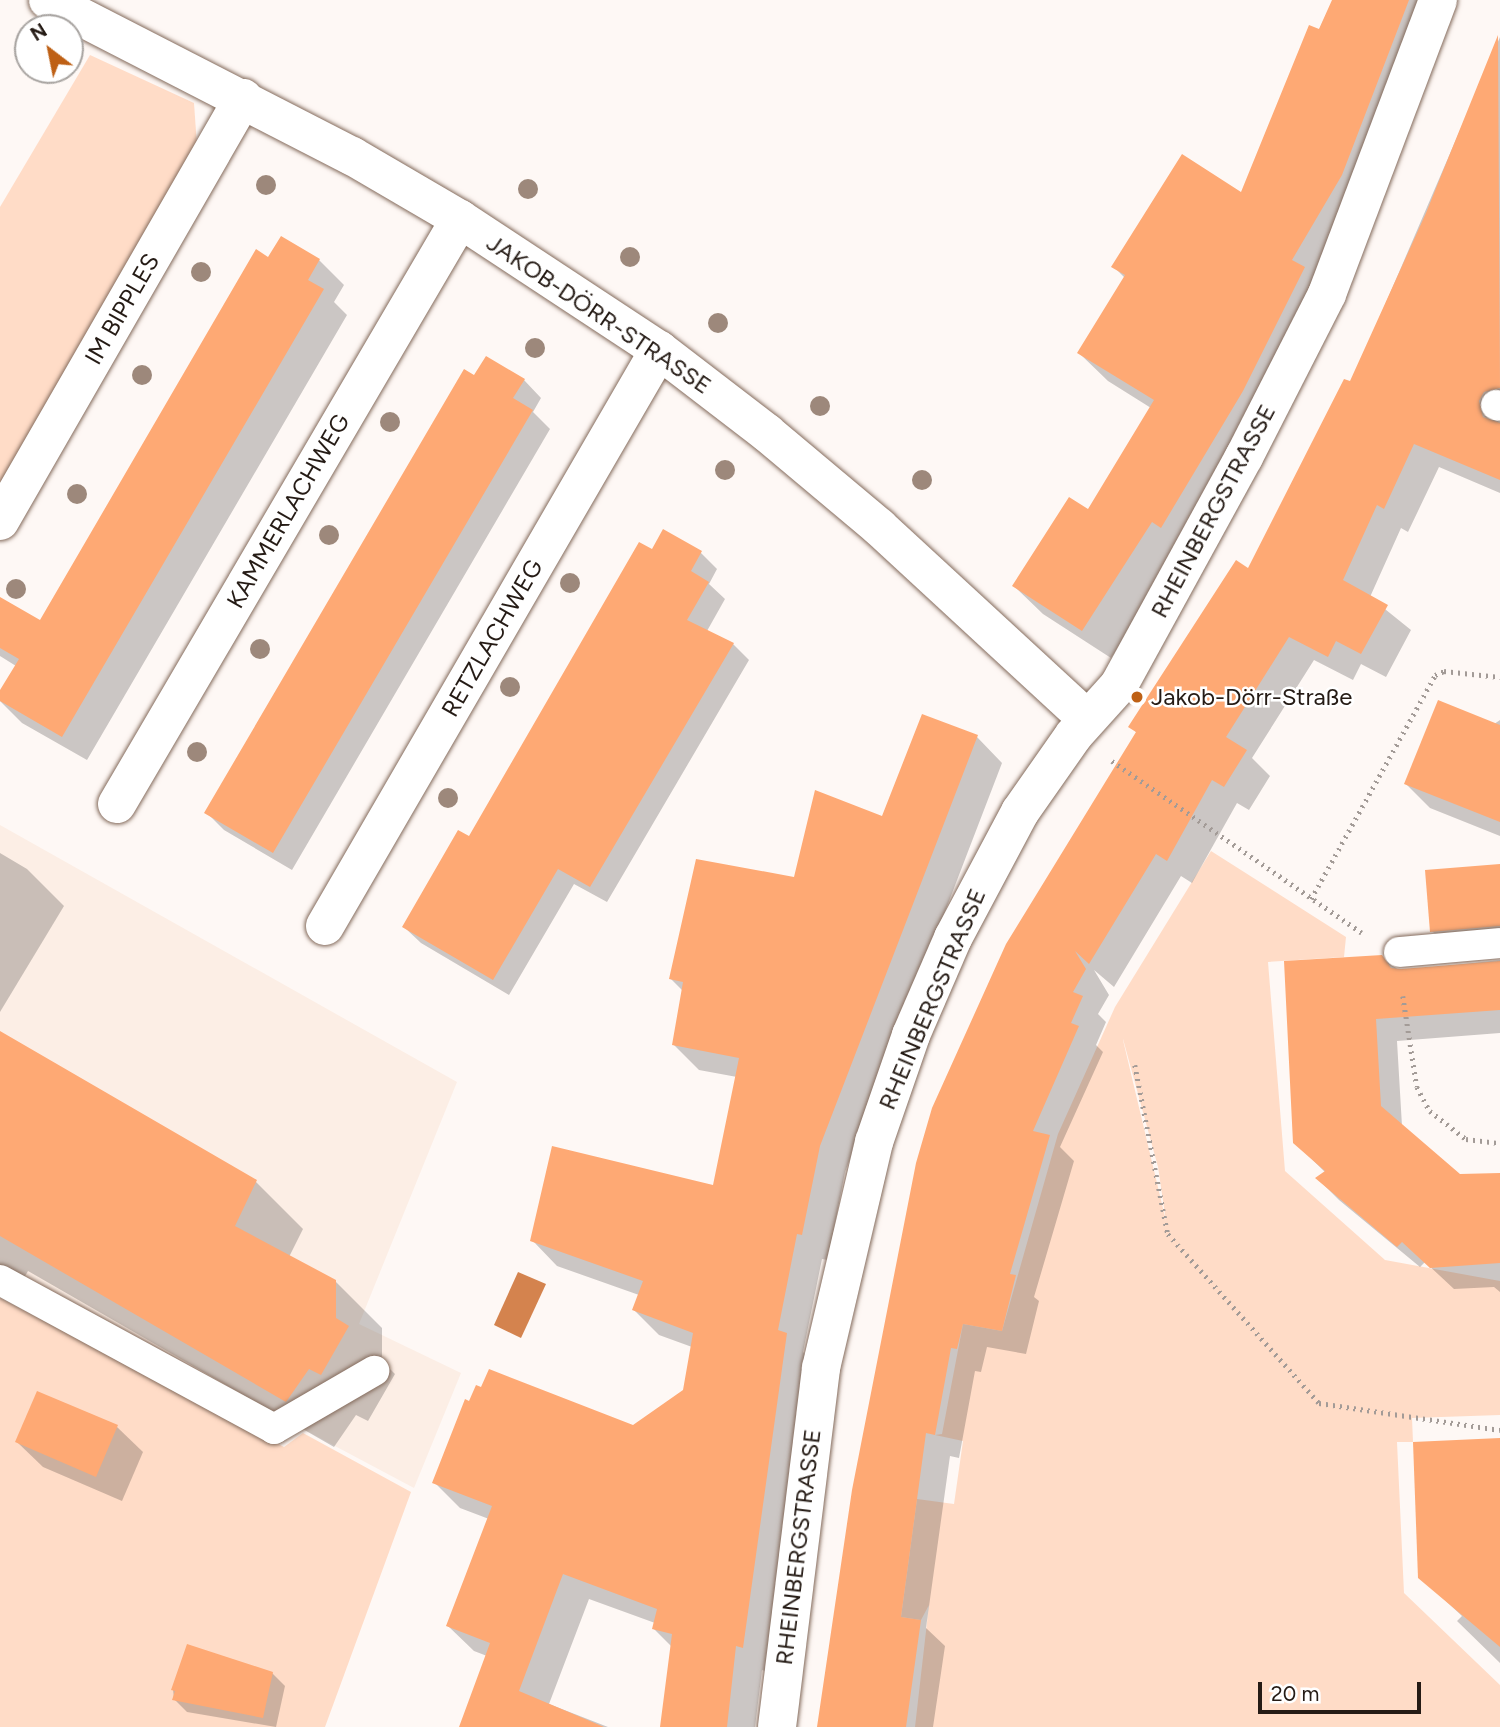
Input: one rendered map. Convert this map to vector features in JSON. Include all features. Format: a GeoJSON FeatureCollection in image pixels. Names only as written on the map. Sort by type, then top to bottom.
{"type":"FeatureCollection","features":[{"type":"Feature","properties":{"kind":"street","name":"JAKOB-DÖRR-STRASSE"},"geometry":{"type":"LineString","coordinates":[[48,0],[243,97],[460,219],[659,350],[768,433],[879,527],[1080,727]]}},
{"type":"Feature","properties":{"kind":"street","name":"RHEINBERGSTRASSE"},"geometry":{"type":"LineString","coordinates":[[777,1727],[821,1368],[874,1142],[953,938],[1020,812],[1080,727],[1119,685],[1244,457],[1327,294],[1438,0]]}},
{"type":"Feature","properties":{"kind":"street","name":"IM BIPPLES"},"geometry":{"type":"LineString","coordinates":[[0,521],[243,97]]}},
{"type":"Feature","properties":{"kind":"street","name":"KAMMERLACHWEG"},"geometry":{"type":"LineString","coordinates":[[117,804],[460,219]]}},
{"type":"Feature","properties":{"kind":"street","name":"RETZLACHWEG"},"geometry":{"type":"LineString","coordinates":[[325,926],[659,350]]}},
{"type":"Feature","properties":{"kind":"lane"},"geometry":{"type":"LineString","coordinates":[[1399,952],[1500,943]]}},
{"type":"Feature","properties":{"kind":"lane"},"geometry":{"type":"LineString","coordinates":[[0,1280],[274,1429],[374,1371]]}},
{"type":"Feature","properties":{"kind":"path"},"geometry":{"type":"LineString","coordinates":[[1311,900],[1435,675],[1444,671],[1500,677]]}},
{"type":"Feature","properties":{"kind":"path"},"geometry":{"type":"LineString","coordinates":[[1080,727],[1311,900],[1399,952],[1408,1048],[1417,1087],[1430,1111],[1448,1127],[1466,1139],[1500,1143]]}},
{"type":"Feature","properties":{"kind":"path"},"geometry":{"type":"LineString","coordinates":[[1135,1065],[1168,1234],[1319,1403],[1500,1430]]}},
{"type":"Feature","properties":{"kind":"shaded area"},"geometry":{"type":"Polygon","coordinates":[[[90,55],[194,103],[197,146],[0,484],[0,207],[73,84],[84,84],[84,65],[90,55]]]}},
{"type":"Feature","properties":{"kind":"shaded area"},"geometry":{"type":"Polygon","coordinates":[[[0,825],[457,1082],[359,1324],[461,1373],[414,1488],[0,1268],[0,825]]]}},
{"type":"Feature","properties":{"kind":"shaded area"},"geometry":{"type":"Polygon","coordinates":[[[1211,851],[1346,937],[1344,957],[1268,962],[1285,1171],[1385,1260],[1500,1281],[1500,1415],[1412,1418],[1413,1442],[1397,1442],[1404,1593],[1500,1685],[1500,1727],[915,1727],[929,1605],[921,1620],[901,1617],[917,1499],[954,1504],[963,1441],[935,1435],[942,1434],[963,1324],[1002,1331],[1058,1134],[1115,1007],[1211,851]],[[1123,1039],[1166,1221],[1158,1167],[1123,1039]]]}},
{"type":"Feature","properties":{"kind":"shaded area"},"geometry":{"type":"Polygon","coordinates":[[[518,1272],[546,1284],[521,1338],[494,1325],[518,1272]]]}},
{"type":"Feature","properties":{"kind":"shaded area"},"geometry":{"type":"Polygon","coordinates":[[[0,1298],[284,1447],[303,1433],[411,1492],[325,1727],[0,1727],[0,1298]]]}},
{"type":"Feature","properties":{"kind":"building"},"geometry":{"type":"Polygon","coordinates":[[[1332,0],[1409,0],[1342,175],[1292,260],[1305,267],[1243,391],[1161,528],[1152,522],[1082,631],[1012,586],[1069,497],[1088,509],[1154,400],[1077,353],[1125,275],[1111,267],[1182,154],[1241,192],[1309,25],[1319,29],[1332,0]]]}},
{"type":"Feature","properties":{"kind":"building"},"geometry":{"type":"Polygon","coordinates":[[[1498,35],[1500,388],[1484,392],[1479,401],[1483,417],[1500,423],[1500,480],[1414,444],[1384,509],[1377,505],[1343,580],[1388,605],[1361,654],[1336,641],[1328,657],[1289,637],[1226,737],[1247,750],[1224,787],[1212,780],[1167,861],[1156,854],[1089,964],[1075,951],[1086,969],[1073,992],[1083,996],[1071,1023],[1079,1026],[1033,1131],[1050,1135],[1010,1274],[1016,1275],[1002,1331],[963,1324],[957,1349],[951,1348],[935,1435],[926,1433],[901,1617],[921,1620],[906,1727],[817,1727],[852,1490],[916,1163],[932,1108],[1006,944],[1136,732],[1128,727],[1236,560],[1248,568],[1344,379],[1350,381],[1426,213],[1498,35]]]}},
{"type":"Feature","properties":{"kind":"building"},"geometry":{"type":"Polygon","coordinates":[[[281,236],[320,259],[308,280],[324,289],[62,737],[0,701],[0,690],[19,659],[0,648],[0,597],[40,620],[256,249],[268,257],[281,236]]]}},
{"type":"Feature","properties":{"kind":"building"},"geometry":{"type":"Polygon","coordinates":[[[486,356],[525,379],[513,398],[533,410],[273,853],[204,813],[464,369],[474,375],[486,356]]]}},
{"type":"Feature","properties":{"kind":"building"},"geometry":{"type":"Polygon","coordinates":[[[663,529],[702,551],[691,571],[709,582],[687,620],[734,643],[590,887],[558,869],[493,980],[402,927],[458,830],[469,836],[639,542],[652,549],[663,529]]]}},
{"type":"Feature","properties":{"kind":"building"},"geometry":{"type":"Polygon","coordinates":[[[1438,700],[1500,725],[1500,822],[1404,784],[1438,700]]]}},
{"type":"Feature","properties":{"kind":"building"},"geometry":{"type":"Polygon","coordinates":[[[922,714],[978,735],[820,1146],[802,1235],[797,1234],[778,1330],[787,1333],[743,1648],[736,1646],[727,1727],[660,1727],[672,1634],[652,1629],[657,1609],[563,1574],[519,1691],[604,1727],[459,1727],[490,1643],[446,1626],[492,1506],[432,1483],[465,1399],[469,1401],[476,1385],[481,1387],[489,1369],[633,1425],[683,1390],[693,1333],[632,1310],[643,1281],[530,1241],[552,1146],[713,1185],[739,1058],[672,1045],[683,982],[669,979],[696,859],[794,877],[815,790],[882,816],[922,714]]]}},
{"type":"Feature","properties":{"kind":"building"},"geometry":{"type":"Polygon","coordinates":[[[1500,864],[1500,926],[1430,932],[1425,870],[1500,864]]]}},
{"type":"Feature","properties":{"kind":"building"},"geometry":{"type":"Polygon","coordinates":[[[1382,955],[1391,968],[1401,969],[1500,961],[1500,1010],[1376,1019],[1381,1106],[1460,1174],[1500,1173],[1500,1263],[1430,1268],[1402,1242],[1397,1247],[1315,1178],[1325,1171],[1293,1143],[1284,961],[1382,955]]]}},
{"type":"Feature","properties":{"kind":"building"},"geometry":{"type":"Polygon","coordinates":[[[0,1031],[257,1180],[235,1226],[336,1280],[336,1318],[349,1326],[321,1375],[309,1369],[286,1402],[0,1236],[0,1031]]]}},
{"type":"Feature","properties":{"kind":"building"},"geometry":{"type":"Polygon","coordinates":[[[37,1391],[118,1425],[96,1477],[15,1442],[37,1391]]]}},
{"type":"Feature","properties":{"kind":"building"},"geometry":{"type":"Polygon","coordinates":[[[1500,1438],[1500,1647],[1418,1578],[1413,1442],[1500,1438]]]}},
{"type":"Feature","properties":{"kind":"building"},"geometry":{"type":"Polygon","coordinates":[[[187,1644],[273,1672],[263,1718],[172,1700],[175,1691],[171,1690],[187,1644]]]}},
{"type":"Feature","properties":{"kind":"place","name":"Jakob-Dörr-Straße"},"geometry":{"type":"Point","coordinates":[1137,697]}}]}
